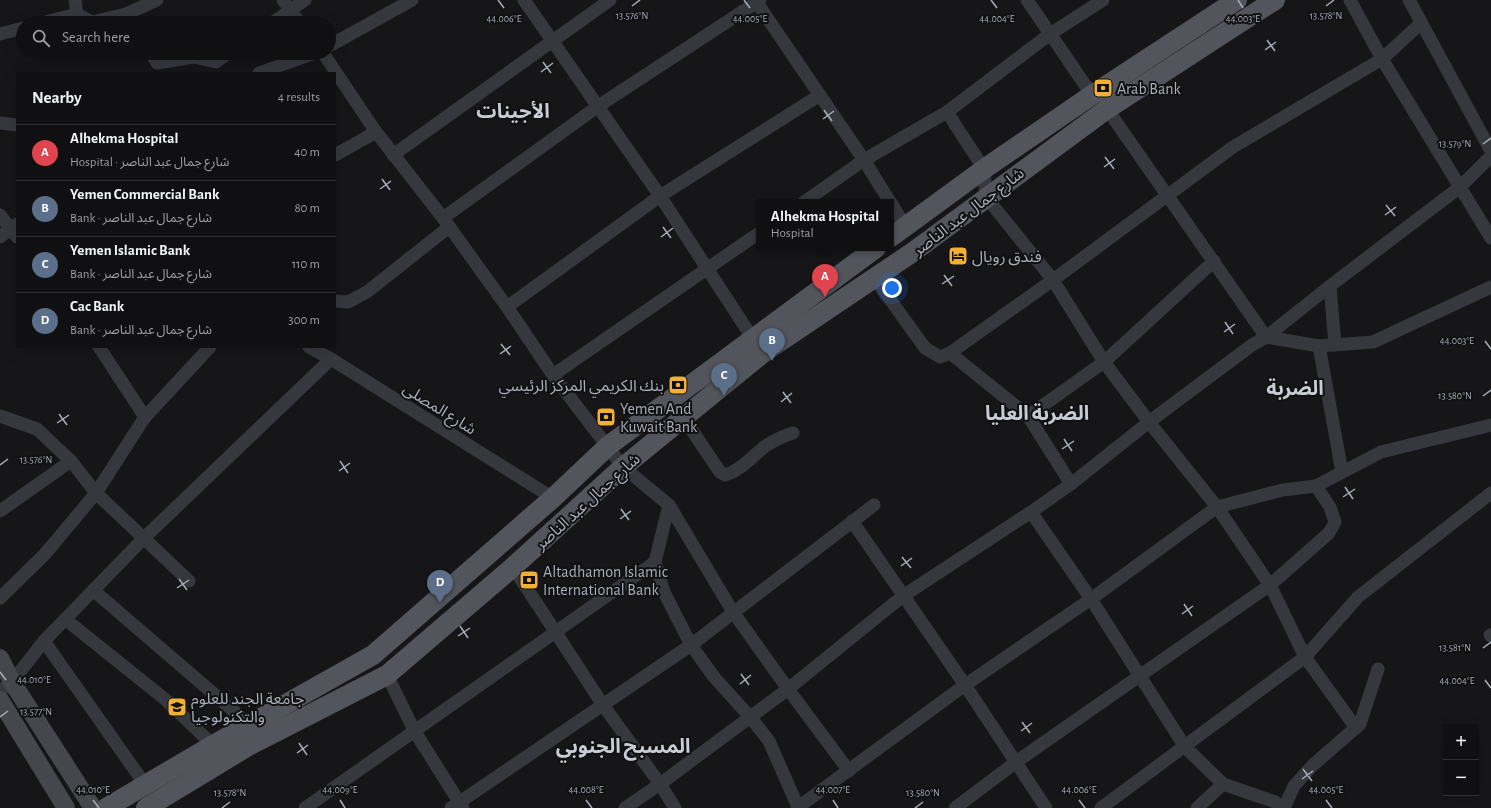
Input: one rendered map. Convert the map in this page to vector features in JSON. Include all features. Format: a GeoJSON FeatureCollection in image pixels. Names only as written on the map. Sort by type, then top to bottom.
{"type":"FeatureCollection","features":[{"type":"Feature","properties":{"kind":"main road","name":"شارع جمال عبد الناصر"},"geometry":{"type":"LineString","coordinates":[[898,232],[984,169],[1092,94],[1237,0]]}},
{"type":"Feature","properties":{"kind":"main road","name":"شارع جمال عبد الناصر"},"geometry":{"type":"LineString","coordinates":[[146,808],[250,745],[388,675],[514,567],[623,467],[762,353],[913,252],[1107,109],[1275,0]]}},
{"type":"Feature","properties":{"kind":"main road","name":"شارع جمال عبد الناصر"},"geometry":{"type":"LineString","coordinates":[[106,808],[146,786],[213,745],[373,655],[553,498],[608,446],[872,251]]}},
{"type":"Feature","properties":{"kind":"main road"},"geometry":{"type":"LineString","coordinates":[[0,658],[6,687],[93,808]]}},
{"type":"Feature","properties":{"kind":"main road"},"geometry":{"type":"LineString","coordinates":[[0,700],[66,808]]}},
{"type":"Feature","properties":{"kind":"street"},"geometry":{"type":"LineString","coordinates":[[75,0],[77,14]]}},
{"type":"Feature","properties":{"kind":"street"},"geometry":{"type":"LineString","coordinates":[[132,16],[157,0]]}},
{"type":"Feature","properties":{"kind":"street"},"geometry":{"type":"LineString","coordinates":[[277,16],[286,5],[304,0]]}},
{"type":"Feature","properties":{"kind":"street"},"geometry":{"type":"LineString","coordinates":[[336,42],[412,0]]}},
{"type":"Feature","properties":{"kind":"street"},"geometry":{"type":"LineString","coordinates":[[524,0],[660,196],[753,339]]}},
{"type":"Feature","properties":{"kind":"street"},"geometry":{"type":"LineString","coordinates":[[393,155],[610,0]]}},
{"type":"Feature","properties":{"kind":"street"},"geometry":{"type":"LineString","coordinates":[[1026,0],[1092,94]]}},
{"type":"Feature","properties":{"kind":"street"},"geometry":{"type":"LineString","coordinates":[[808,199],[864,160],[947,112],[1050,34],[1103,0]]}},
{"type":"Feature","properties":{"kind":"street"},"geometry":{"type":"LineString","coordinates":[[1350,0],[1382,59],[1491,238]]}},
{"type":"Feature","properties":{"kind":"street"},"geometry":{"type":"LineString","coordinates":[[1409,0],[1491,151]]}},
{"type":"Feature","properties":{"kind":"street"},"geometry":{"type":"LineString","coordinates":[[336,301],[348,302],[367,292],[446,222],[597,107],[757,1],[888,199]]}},
{"type":"Feature","properties":{"kind":"street"},"geometry":{"type":"LineString","coordinates":[[286,5],[295,16]]}},
{"type":"Feature","properties":{"kind":"street"},"geometry":{"type":"LineString","coordinates":[[69,16],[77,14],[81,16]]}},
{"type":"Feature","properties":{"kind":"street"},"geometry":{"type":"LineString","coordinates":[[874,277],[925,348],[940,357],[950,353],[1053,280],[1233,147],[1382,59],[1421,23]]}},
{"type":"Feature","properties":{"kind":"street"},"geometry":{"type":"LineString","coordinates":[[0,34],[16,30]]}},
{"type":"Feature","properties":{"kind":"street"},"geometry":{"type":"LineString","coordinates":[[155,60],[157,64],[178,60]]}},
{"type":"Feature","properties":{"kind":"street"},"geometry":{"type":"LineString","coordinates":[[207,60],[216,62],[219,60]]}},
{"type":"Feature","properties":{"kind":"street"},"geometry":{"type":"LineString","coordinates":[[262,72],[295,60]]}},
{"type":"Feature","properties":{"kind":"street"},"geometry":{"type":"LineString","coordinates":[[328,60],[336,72]]}},
{"type":"Feature","properties":{"kind":"street"},"geometry":{"type":"LineString","coordinates":[[336,72],[376,132],[446,222],[553,375],[623,467],[669,505],[733,612],[849,771]]}},
{"type":"Feature","properties":{"kind":"street"},"geometry":{"type":"LineString","coordinates":[[506,307],[660,196],[820,95]]}},
{"type":"Feature","properties":{"kind":"street"},"geometry":{"type":"LineString","coordinates":[[1107,109],[1266,337],[1319,346],[1374,342],[1491,287]]}},
{"type":"Feature","properties":{"kind":"street"},"geometry":{"type":"LineString","coordinates":[[947,112],[984,169],[986,197],[1053,280],[1104,362],[1149,422],[1217,507],[1270,584],[1306,657],[1356,728]]}},
{"type":"Feature","properties":{"kind":"street"},"geometry":{"type":"LineString","coordinates":[[0,123],[16,125]]}},
{"type":"Feature","properties":{"kind":"street"},"geometry":{"type":"LineString","coordinates":[[336,154],[376,132]]}},
{"type":"Feature","properties":{"kind":"street"},"geometry":{"type":"LineString","coordinates":[[625,808],[751,718],[902,596],[1031,512],[1071,484],[1149,422],[1252,345],[1266,337],[1460,187],[1491,156]]}},
{"type":"Feature","properties":{"kind":"street"},"geometry":{"type":"LineString","coordinates":[[0,215],[15,230],[0,237]]}},
{"type":"Feature","properties":{"kind":"street"},"geometry":{"type":"LineString","coordinates":[[894,215],[898,232]]}},
{"type":"Feature","properties":{"kind":"street"},"geometry":{"type":"LineString","coordinates":[[553,375],[756,235]]}},
{"type":"Feature","properties":{"kind":"street"},"geometry":{"type":"LineString","coordinates":[[1028,416],[1104,362],[1214,262]]}},
{"type":"Feature","properties":{"kind":"street"},"geometry":{"type":"LineString","coordinates":[[1330,286],[1335,344]]}},
{"type":"Feature","properties":{"kind":"street"},"geometry":{"type":"LineString","coordinates":[[1319,346],[1342,472]]}},
{"type":"Feature","properties":{"kind":"street"},"geometry":{"type":"LineString","coordinates":[[100,348],[145,418]]}},
{"type":"Feature","properties":{"kind":"street"},"geometry":{"type":"LineString","coordinates":[[0,598],[45,554],[96,492],[145,418],[209,348]]}},
{"type":"Feature","properties":{"kind":"street","name":"شارع المصلى"},"geometry":{"type":"LineString","coordinates":[[311,348],[331,359],[553,498]]}},
{"type":"Feature","properties":{"kind":"street"},"geometry":{"type":"LineString","coordinates":[[950,353],[1028,416],[1071,484]]}},
{"type":"Feature","properties":{"kind":"street"},"geometry":{"type":"LineString","coordinates":[[6,687],[44,641],[144,538],[331,359]]}},
{"type":"Feature","properties":{"kind":"street"},"geometry":{"type":"LineString","coordinates":[[0,416],[37,429],[71,461],[96,492],[189,581]]}},
{"type":"Feature","properties":{"kind":"street"},"geometry":{"type":"LineString","coordinates":[[683,417],[720,472],[725,475],[732,473],[765,446],[793,433]]}},
{"type":"Feature","properties":{"kind":"street"},"geometry":{"type":"LineString","coordinates":[[669,505],[655,562],[664,592],[691,645],[714,676],[769,741],[798,808],[965,685],[1091,599],[1217,507],[1283,490],[1316,486],[1381,452],[1491,425]]}},
{"type":"Feature","properties":{"kind":"street"},"geometry":{"type":"LineString","coordinates":[[0,511],[71,461]]}},
{"type":"Feature","properties":{"kind":"street"},"geometry":{"type":"LineString","coordinates":[[955,808],[1016,762],[1270,584],[1329,533],[1335,522],[1330,507],[1316,486]]}},
{"type":"Feature","properties":{"kind":"street"},"geometry":{"type":"LineString","coordinates":[[1101,808],[1186,747],[1306,657],[1358,597],[1491,493]]}},
{"type":"Feature","properties":{"kind":"street"},"geometry":{"type":"LineString","coordinates":[[388,675],[415,732],[457,806],[691,645],[874,505]]}},
{"type":"Feature","properties":{"kind":"street"},"geometry":{"type":"LineString","coordinates":[[1031,512],[1091,599],[1186,747],[1223,784],[1275,802],[1284,808],[1294,786],[1312,766],[1360,724],[1378,669]]}},
{"type":"Feature","properties":{"kind":"street"},"geometry":{"type":"LineString","coordinates":[[852,522],[965,685],[1046,808]]}},
{"type":"Feature","properties":{"kind":"street"},"geometry":{"type":"LineString","coordinates":[[305,808],[655,562]]}},
{"type":"Feature","properties":{"kind":"street"},"geometry":{"type":"LineString","coordinates":[[514,567],[603,705],[660,784],[675,808]]}},
{"type":"Feature","properties":{"kind":"street"},"geometry":{"type":"LineString","coordinates":[[93,590],[250,725]]}},
{"type":"Feature","properties":{"kind":"street"},"geometry":{"type":"LineString","coordinates":[[65,619],[166,700],[213,745]]}},
{"type":"Feature","properties":{"kind":"street"},"geometry":{"type":"LineString","coordinates":[[44,641],[146,786]]}},
{"type":"Feature","properties":{"kind":"street"},"geometry":{"type":"LineString","coordinates":[[1197,808],[1223,784]]}},
{"type":"Feature","properties":{"kind":"place","name":"Arab Bank"},"geometry":{"type":"Point","coordinates":[1103,88]}},
{"type":"Feature","properties":{"kind":"place","name":"فندق رويال"},"geometry":{"type":"Point","coordinates":[958,256]}},
{"type":"Feature","properties":{"kind":"place","name":"Alhekma Hospital"},"geometry":{"type":"Point","coordinates":[825,297]}},
{"type":"Feature","properties":{"kind":"place","name":"Yemen Commercial Bank"},"geometry":{"type":"Point","coordinates":[772,361]}},
{"type":"Feature","properties":{"kind":"place","name":"بنك الكريمي المركز الرئيسي"},"geometry":{"type":"Point","coordinates":[678,385]}},
{"type":"Feature","properties":{"kind":"place","name":"Yemen Islamic Bank"},"geometry":{"type":"Point","coordinates":[724,396]}},
{"type":"Feature","properties":{"kind":"place","name":"Yemen And Kuwait Bank"},"geometry":{"type":"Point","coordinates":[606,417]}},
{"type":"Feature","properties":{"kind":"place","name":"Altadhamon Islamic International Bank"},"geometry":{"type":"Point","coordinates":[529,580]}},
{"type":"Feature","properties":{"kind":"place","name":"Cac Bank"},"geometry":{"type":"Point","coordinates":[440,603]}},
{"type":"Feature","properties":{"kind":"place","name":"جامعة الجند للعلوم والتكنولوجيا"},"geometry":{"type":"Point","coordinates":[177,707]}},
{"type":"Feature","properties":{"kind":"district","name":"الأجينات"},"geometry":{"type":"Point","coordinates":[513,111]}},
{"type":"Feature","properties":{"kind":"district","name":"الضربة"},"geometry":{"type":"Point","coordinates":[1295,388]}},
{"type":"Feature","properties":{"kind":"district","name":"الضربة العليا"},"geometry":{"type":"Point","coordinates":[1037,413]}},
{"type":"Feature","properties":{"kind":"district","name":"المسبح الجنوبي"},"geometry":{"type":"Point","coordinates":[623,746]}}]}
